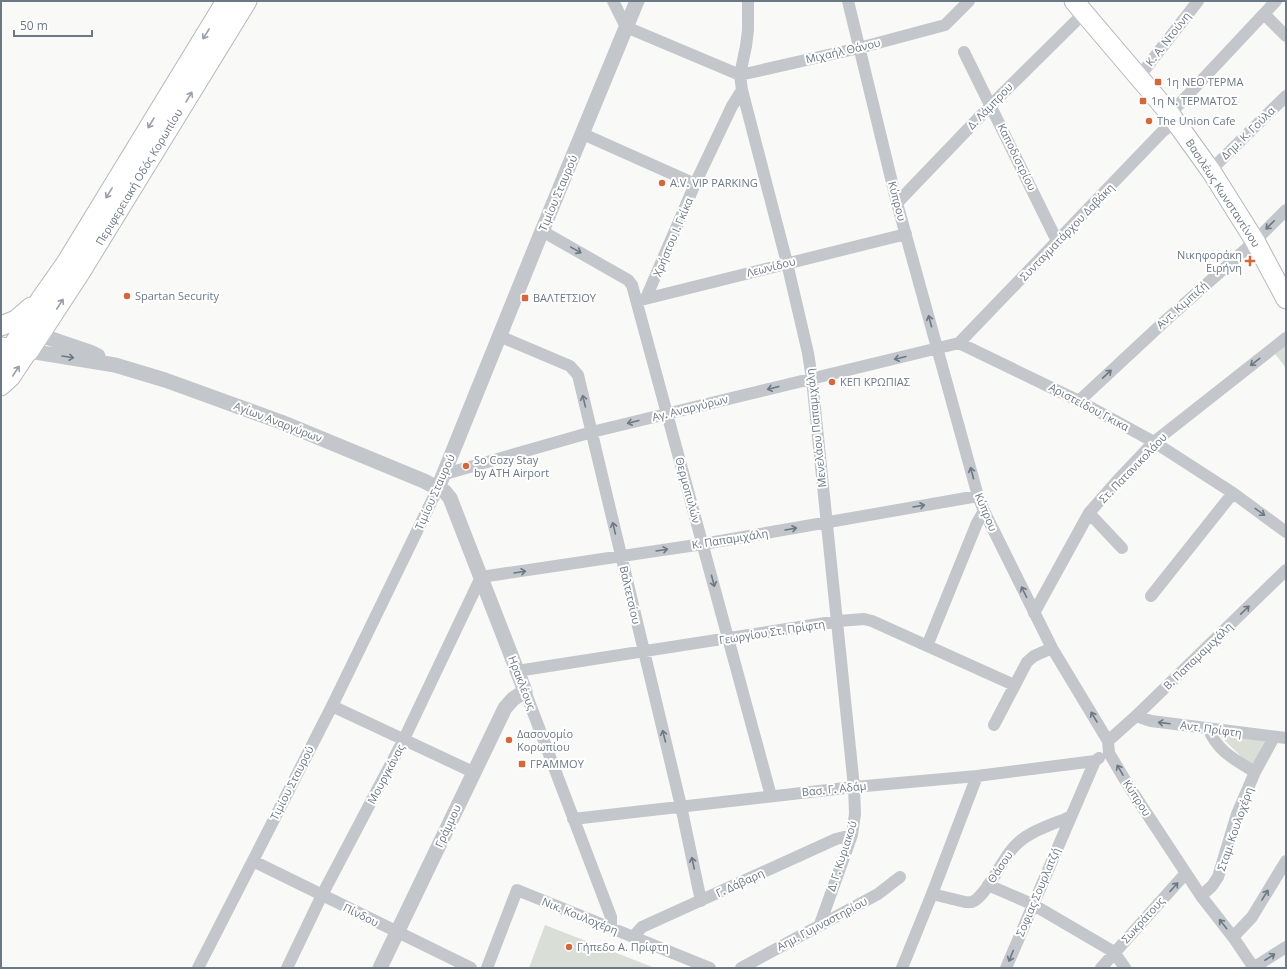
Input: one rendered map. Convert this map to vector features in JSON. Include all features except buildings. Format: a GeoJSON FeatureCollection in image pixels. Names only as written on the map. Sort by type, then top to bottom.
{"type":"FeatureCollection","features":[{"type":"Feature","properties":{"kind":"main road","name":"Περιφερειακή Οδός Κορωπίου"},"geometry":{"type":"LineString","coordinates":[[14,349],[22,331],[40,300],[66,263],[226,1]]}},
{"type":"Feature","properties":{"kind":"main road","name":"Περιφερειακή Οδός Κορωπίου"},"geometry":{"type":"LineString","coordinates":[[14,349],[40,336],[247,1]]}},
{"type":"Feature","properties":{"kind":"main road","name":"Βασιλέως Κωνσταντίνου"},"geometry":{"type":"LineString","coordinates":[[1080,7],[1173,118],[1211,171],[1255,241],[1286,299]]}},
{"type":"Feature","properties":{"kind":"main road"},"geometry":{"type":"LineString","coordinates":[[1,327],[16,320],[40,300]]}},
{"type":"Feature","properties":{"kind":"main road","name":"Αγίων Αναργύρων"},"geometry":{"type":"LineString","coordinates":[[1,327],[40,336]]}},
{"type":"Feature","properties":{"kind":"main road"},"geometry":{"type":"LineString","coordinates":[[1,372],[14,349]]}},
{"type":"Feature","properties":{"kind":"main road"},"geometry":{"type":"LineString","coordinates":[[1,387],[11,378],[14,349]]}},
{"type":"Feature","properties":{"kind":"street"},"geometry":{"type":"LineString","coordinates":[[613,1],[626,27],[740,75]]}},
{"type":"Feature","properties":{"kind":"street","name":"Τιμίου Σταυρού"},"geometry":{"type":"LineString","coordinates":[[198,968],[332,706],[445,474],[499,336],[637,1]]}},
{"type":"Feature","properties":{"kind":"street","name":"Μενελάου Παπαμιχάλη"},"geometry":{"type":"LineString","coordinates":[[748,1],[748,30],[740,75],[742,90],[787,263],[808,354],[838,621],[854,787]]}},
{"type":"Feature","properties":{"kind":"street","name":"Κύπρου"},"geometry":{"type":"LineString","coordinates":[[848,1],[906,234],[978,496],[984,511],[1052,648],[1128,785],[1201,896],[1233,937],[1253,968]]}},
{"type":"Feature","properties":{"kind":"street","name":"Μιχαήλ Θάνου"},"geometry":{"type":"LineString","coordinates":[[740,75],[859,48],[945,25],[969,1]]}},
{"type":"Feature","properties":{"kind":"street","name":"Κ. Α. Ντούνη"},"geometry":{"type":"LineString","coordinates":[[1138,77],[1198,1]]}},
{"type":"Feature","properties":{"kind":"street","name":"Συνταγματάρχου Δαβάκη"},"geometry":{"type":"LineString","coordinates":[[959,343],[1162,132],[1276,1]]}},
{"type":"Feature","properties":{"kind":"street","name":"Δ. Λάμπρου"},"geometry":{"type":"LineString","coordinates":[[898,203],[991,105],[1080,7]]}},
{"type":"Feature","properties":{"kind":"street"},"geometry":{"type":"LineString","coordinates":[[1264,14],[1286,36]]}},
{"type":"Feature","properties":{"kind":"street","name":"Καποδιστρίου"},"geometry":{"type":"LineString","coordinates":[[964,52],[1057,241]]}},
{"type":"Feature","properties":{"kind":"street","name":"Χρήστου Ι. Γκίκα"},"geometry":{"type":"LineString","coordinates":[[642,299],[732,106],[742,90]]}},
{"type":"Feature","properties":{"kind":"street","name":"Δημ. Κ. Γούλα"},"geometry":{"type":"LineString","coordinates":[[1211,171],[1286,96]]}},
{"type":"Feature","properties":{"kind":"street"},"geometry":{"type":"LineString","coordinates":[[582,134],[695,184]]}},
{"type":"Feature","properties":{"kind":"street","name":"Αντ. Κιμπιζή"},"geometry":{"type":"LineString","coordinates":[[1079,401],[1165,321],[1255,241],[1286,210]]}},
{"type":"Feature","properties":{"kind":"street","name":"Θερμοπυλών"},"geometry":{"type":"LineString","coordinates":[[542,231],[628,280],[642,299],[668,414],[771,796]]}},
{"type":"Feature","properties":{"kind":"street","name":"Λεωνίδου"},"geometry":{"type":"LineString","coordinates":[[642,299],[906,234]]}},
{"type":"Feature","properties":{"kind":"street","name":"Αγίων Αναργύρων"},"geometry":{"type":"LineString","coordinates":[[40,336],[90,352],[115,365]]}},
{"type":"Feature","properties":{"kind":"street","name":"Βαλτετσίου"},"geometry":{"type":"LineString","coordinates":[[499,336],[570,366],[578,375],[701,901]]}},
{"type":"Feature","properties":{"kind":"street","name":"Στ. Πατανικολάου"},"geometry":{"type":"LineString","coordinates":[[1034,613],[1089,513],[1117,481],[1154,442],[1286,338]]}},
{"type":"Feature","properties":{"kind":"street"},"geometry":{"type":"LineString","coordinates":[[937,348],[959,343]]}},
{"type":"Feature","properties":{"kind":"street","name":"Αριστείδου Γκικα"},"geometry":{"type":"LineString","coordinates":[[959,343],[1079,401],[1154,442],[1233,493],[1286,532]]}},
{"type":"Feature","properties":{"kind":"street","name":"Αγ. Αναργύρων"},"geometry":{"type":"LineString","coordinates":[[445,474],[592,432],[937,348]]}},
{"type":"Feature","properties":{"kind":"street","name":"Αγίων Αναργύρων"},"geometry":{"type":"LineString","coordinates":[[14,349],[115,365],[172,382],[281,422],[438,488]]}},
{"type":"Feature","properties":{"kind":"street","name":"Ηρακλέους"},"geometry":{"type":"LineString","coordinates":[[438,488],[448,494],[450,498],[611,917],[611,928]]}},
{"type":"Feature","properties":{"kind":"street"},"geometry":{"type":"LineString","coordinates":[[1151,596],[1233,493]]}},
{"type":"Feature","properties":{"kind":"street","name":"Κ. Παπαμιχάλη"},"geometry":{"type":"LineString","coordinates":[[481,578],[703,544],[978,496]]}},
{"type":"Feature","properties":{"kind":"street"},"geometry":{"type":"LineString","coordinates":[[927,646],[984,511]]}},
{"type":"Feature","properties":{"kind":"street"},"geometry":{"type":"LineString","coordinates":[[1089,513],[1122,548]]}},
{"type":"Feature","properties":{"kind":"street","name":"Β. Παπαμαμιχάλη"},"geometry":{"type":"LineString","coordinates":[[1108,747],[1136,716],[1286,570]]}},
{"type":"Feature","properties":{"kind":"street","name":"Μουργκάνας"},"geometry":{"type":"LineString","coordinates":[[287,968],[322,895],[404,739],[481,578]]}},
{"type":"Feature","properties":{"kind":"street","name":"Γεωργίου Στ. Πρίφτη"},"geometry":{"type":"LineString","coordinates":[[517,671],[838,621],[864,619],[872,621],[1014,685]]}},
{"type":"Feature","properties":{"kind":"street"},"geometry":{"type":"LineString","coordinates":[[994,725],[1027,662],[1034,656],[1052,648]]}},
{"type":"Feature","properties":{"kind":"street","name":"Γράμμου"},"geometry":{"type":"LineString","coordinates":[[380,968],[505,708],[513,699],[525,691]]}},
{"type":"Feature","properties":{"kind":"street"},"geometry":{"type":"LineString","coordinates":[[332,706],[473,772]]}},
{"type":"Feature","properties":{"kind":"street","name":"Αντ. Πρίφτη"},"geometry":{"type":"LineString","coordinates":[[1136,716],[1151,721],[1280,737]]}},
{"type":"Feature","properties":{"kind":"street"},"geometry":{"type":"LineString","coordinates":[[1208,728],[1212,738],[1218,746],[1232,758],[1255,772]]}},
{"type":"Feature","properties":{"kind":"street","name":"Σταμ. Κουλοχέρη"},"geometry":{"type":"LineString","coordinates":[[1201,896],[1212,886],[1218,877],[1237,814],[1255,772],[1280,737]]}},
{"type":"Feature","properties":{"kind":"street"},"geometry":{"type":"LineString","coordinates":[[1070,817],[1095,761],[1108,747]]}},
{"type":"Feature","properties":{"kind":"street","name":"Βασ. Γ. Αδάμ"},"geometry":{"type":"LineString","coordinates":[[574,819],[854,787],[976,776],[1095,761]]}},
{"type":"Feature","properties":{"kind":"street"},"geometry":{"type":"LineString","coordinates":[[902,968],[932,894],[976,776]]}},
{"type":"Feature","properties":{"kind":"street","name":"Δ. Γ. Κυριακού"},"geometry":{"type":"LineString","coordinates":[[820,924],[852,835],[856,814],[854,787]]}},
{"type":"Feature","properties":{"kind":"street","name":"Θάσου"},"geometry":{"type":"LineString","coordinates":[[932,894],[970,903],[977,899],[1012,848],[1020,841],[1070,817]]}},
{"type":"Feature","properties":{"kind":"street","name":"Σοφιας Σουρλατζή"},"geometry":{"type":"LineString","coordinates":[[1006,968],[1070,817]]}},
{"type":"Feature","properties":{"kind":"street","name":"Γ. Δάβαρη"},"geometry":{"type":"LineString","coordinates":[[633,937],[642,927],[836,839],[852,835]]}},
{"type":"Feature","properties":{"kind":"street","name":"Πίνδου"},"geometry":{"type":"LineString","coordinates":[[253,861],[471,968]]}},
{"type":"Feature","properties":{"kind":"street"},"geometry":{"type":"LineString","coordinates":[[1233,937],[1252,917],[1286,861]]}},
{"type":"Feature","properties":{"kind":"street","name":"Σωκράτους"},"geometry":{"type":"LineString","coordinates":[[1101,968],[1186,873]]}},
{"type":"Feature","properties":{"kind":"street","name":"Αημ. Γυμναστηρίου"},"geometry":{"type":"LineString","coordinates":[[741,968],[878,894],[900,877]]}},
{"type":"Feature","properties":{"kind":"street"},"geometry":{"type":"LineString","coordinates":[[988,885],[1032,904],[1114,952],[1125,968]]}},
{"type":"Feature","properties":{"kind":"street","name":"Νικ. Κουλοχέρη"},"geometry":{"type":"LineString","coordinates":[[488,968],[516,890],[710,968]]}},
{"type":"Feature","properties":{"kind":"street"},"geometry":{"type":"LineString","coordinates":[[1253,968],[1286,947]]}},
{"type":"Feature","properties":{"kind":"shaded area"},"geometry":{"type":"Polygon","coordinates":[[[1286,341],[1286,368],[1273,351],[1286,341]]]}},
{"type":"Feature","properties":{"kind":"shaded area"},"geometry":{"type":"Polygon","coordinates":[[[1213,729],[1267,736],[1252,767],[1213,729]]]}},
{"type":"Feature","properties":{"kind":"shaded area","name":"Γήπεδο Α. Πρίφτη"},"geometry":{"type":"Polygon","coordinates":[[[545,925],[655,968],[529,968],[545,925]]]}},
{"type":"Feature","properties":{"kind":"place","name":"1η ΝΕΟ ΤΕΡΜΑ"},"geometry":{"type":"Point","coordinates":[1158,82]}},
{"type":"Feature","properties":{"kind":"place","name":"1η Ν. ΤΕΡΜΑΤΟΣ"},"geometry":{"type":"Point","coordinates":[1143,101]}},
{"type":"Feature","properties":{"kind":"place","name":"The Union Cafe"},"geometry":{"type":"Point","coordinates":[1149,121]}},
{"type":"Feature","properties":{"kind":"place","name":"A.V. VIP PARKING"},"geometry":{"type":"Point","coordinates":[662,183]}},
{"type":"Feature","properties":{"kind":"place","name":"Νικηφοράκη Ειρήνη"},"geometry":{"type":"Point","coordinates":[1250,261]}},
{"type":"Feature","properties":{"kind":"place","name":"Spartan Security"},"geometry":{"type":"Point","coordinates":[127,296]}},
{"type":"Feature","properties":{"kind":"place","name":"ΒΑΛΤΕΤΣΙΟΥ"},"geometry":{"type":"Point","coordinates":[525,298]}},
{"type":"Feature","properties":{"kind":"place","name":"ΚΕΠ ΚΡΩΠΙΑΣ"},"geometry":{"type":"Point","coordinates":[832,382]}},
{"type":"Feature","properties":{"kind":"place","name":"So Cozy Stay by ATH Airport"},"geometry":{"type":"Point","coordinates":[466,466]}},
{"type":"Feature","properties":{"kind":"place","name":"Δασονομίο Κορωπίου"},"geometry":{"type":"Point","coordinates":[509,740]}},
{"type":"Feature","properties":{"kind":"place","name":"ΓΡΑΜΜΟΥ"},"geometry":{"type":"Point","coordinates":[522,764]}},
{"type":"Feature","properties":{"kind":"place","name":"Γήπεδο Α. Πρίφτη"},"geometry":{"type":"Point","coordinates":[569,947]}}]}
